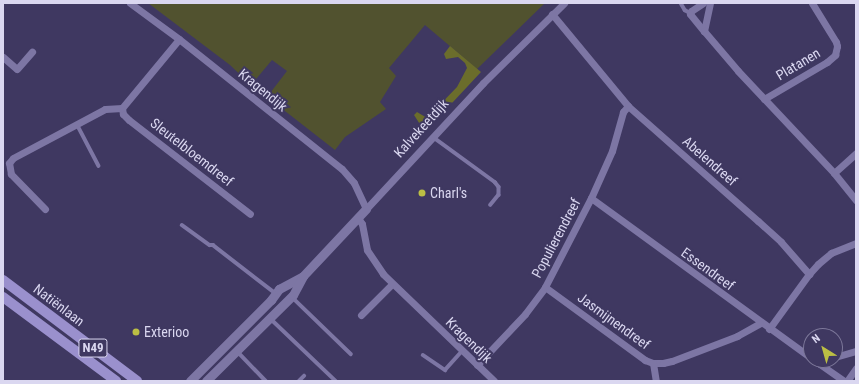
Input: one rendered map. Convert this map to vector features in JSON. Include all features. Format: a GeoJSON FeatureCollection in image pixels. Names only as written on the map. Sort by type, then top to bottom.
{"type":"FeatureCollection","features":[{"type":"Feature","properties":{"kind":"main road","name":"Natiënlaan"},"geometry":{"type":"LineString","coordinates":[[3,280],[137,381]]}},
{"type":"Feature","properties":{"kind":"main road","name":"Natiënlaan"},"geometry":{"type":"LineString","coordinates":[[3,297],[116,381]]}},
{"type":"Feature","properties":{"kind":"street","name":"Kragendijk"},"geometry":{"type":"LineString","coordinates":[[130,3],[179,39],[342,169],[354,183],[366,209]]}},
{"type":"Feature","properties":{"kind":"street","name":"Kalvekeetdijk"},"geometry":{"type":"LineString","coordinates":[[206,381],[269,317],[292,296],[303,276],[483,82],[564,3]]}},
{"type":"Feature","properties":{"kind":"street"},"geometry":{"type":"LineString","coordinates":[[703,3],[691,10],[690,13],[698,26],[834,173],[856,200]]}},
{"type":"Feature","properties":{"kind":"street"},"geometry":{"type":"LineString","coordinates":[[704,31],[710,3]]}},
{"type":"Feature","properties":{"kind":"street","name":"Platanen"},"geometry":{"type":"LineString","coordinates":[[764,99],[827,62],[835,55],[837,46],[836,42],[812,3]]}},
{"type":"Feature","properties":{"kind":"street","name":"Abelendreef"},"geometry":{"type":"LineString","coordinates":[[552,14],[628,106],[781,242],[809,274]]}},
{"type":"Feature","properties":{"kind":"street"},"geometry":{"type":"LineString","coordinates":[[45,209],[10,174],[9,162],[21,153],[105,109],[122,108],[179,39]]}},
{"type":"Feature","properties":{"kind":"street"},"geometry":{"type":"LineString","coordinates":[[3,57],[17,69],[32,52]]}},
{"type":"Feature","properties":{"kind":"street","name":"Populierendreef"},"geometry":{"type":"LineString","coordinates":[[477,365],[525,314],[544,287],[591,198],[612,151],[623,112],[628,106]]}},
{"type":"Feature","properties":{"kind":"street","name":"Sleutelbloemdreef"},"geometry":{"type":"LineString","coordinates":[[122,108],[123,114],[129,120],[250,214]]}},
{"type":"Feature","properties":{"kind":"street"},"geometry":{"type":"LineString","coordinates":[[834,173],[856,153]]}},
{"type":"Feature","properties":{"kind":"street","name":"Essendreef"},"geometry":{"type":"LineString","coordinates":[[591,198],[769,330],[803,353]]}},
{"type":"Feature","properties":{"kind":"street","name":"Kragendijk"},"geometry":{"type":"LineString","coordinates":[[358,218],[362,224],[367,250],[376,266],[392,284],[494,381]]}},
{"type":"Feature","properties":{"kind":"street"},"geometry":{"type":"LineString","coordinates":[[769,330],[809,274],[818,264],[831,253],[856,243]]}},
{"type":"Feature","properties":{"kind":"street","name":"Kalvekeetdijk"},"geometry":{"type":"LineString","coordinates":[[190,381],[276,293],[284,286],[303,276]]}},
{"type":"Feature","properties":{"kind":"street"},"geometry":{"type":"LineString","coordinates":[[362,315],[392,284]]}},
{"type":"Feature","properties":{"kind":"street","name":"Jasmijnendreef"},"geometry":{"type":"LineString","coordinates":[[544,287],[645,360],[653,363],[672,361],[737,336],[760,323]]}},
{"type":"Feature","properties":{"kind":"street"},"geometry":{"type":"LineString","coordinates":[[843,355],[856,351]]}},
{"type":"Feature","properties":{"kind":"street"},"geometry":{"type":"LineString","coordinates":[[653,363],[656,381]]}},
{"type":"Feature","properties":{"kind":"street"},"geometry":{"type":"LineString","coordinates":[[826,368],[844,381]]}},
{"type":"Feature","properties":{"kind":"street"},"geometry":{"type":"LineString","coordinates":[[847,381],[856,368]]}},
{"type":"Feature","properties":{"kind":"lane"},"geometry":{"type":"LineString","coordinates":[[681,3],[685,10],[690,13]]}},
{"type":"Feature","properties":{"kind":"lane"},"geometry":{"type":"LineString","coordinates":[[77,124],[99,166]]}},
{"type":"Feature","properties":{"kind":"lane"},"geometry":{"type":"LineString","coordinates":[[433,136],[495,182],[499,187],[499,195],[491,205]]}},
{"type":"Feature","properties":{"kind":"lane"},"geometry":{"type":"LineString","coordinates":[[182,225],[210,245],[213,245],[276,293]]}},
{"type":"Feature","properties":{"kind":"lane"},"geometry":{"type":"LineString","coordinates":[[292,296],[351,354]]}},
{"type":"Feature","properties":{"kind":"lane"},"geometry":{"type":"LineString","coordinates":[[269,317],[336,381]]}},
{"type":"Feature","properties":{"kind":"lane"},"geometry":{"type":"LineString","coordinates":[[237,350],[266,381]]}},
{"type":"Feature","properties":{"kind":"lane"},"geometry":{"type":"LineString","coordinates":[[424,355],[445,370],[462,351]]}},
{"type":"Feature","properties":{"kind":"lane"},"geometry":{"type":"LineString","coordinates":[[299,381],[304,376]]}},
{"type":"Feature","properties":{"kind":"green space"},"geometry":{"type":"Polygon","coordinates":[[[148,3],[545,3],[477,69],[425,25],[389,68],[396,76],[380,102],[386,109],[345,137],[335,150],[267,97],[287,71],[272,60],[251,85],[230,65],[148,3]]]}},
{"type":"Feature","properties":{"kind":"shaded area"},"geometry":{"type":"Polygon","coordinates":[[[450,46],[481,72],[425,132],[414,115],[417,112],[427,118],[457,87],[467,68],[465,63],[458,57],[446,59],[444,54],[450,46]]]}},
{"type":"Feature","properties":{"kind":"place","name":"Charl's"},"geometry":{"type":"Point","coordinates":[422,193]}},
{"type":"Feature","properties":{"kind":"place","name":"Exterioo"},"geometry":{"type":"Point","coordinates":[136,332]}}]}
